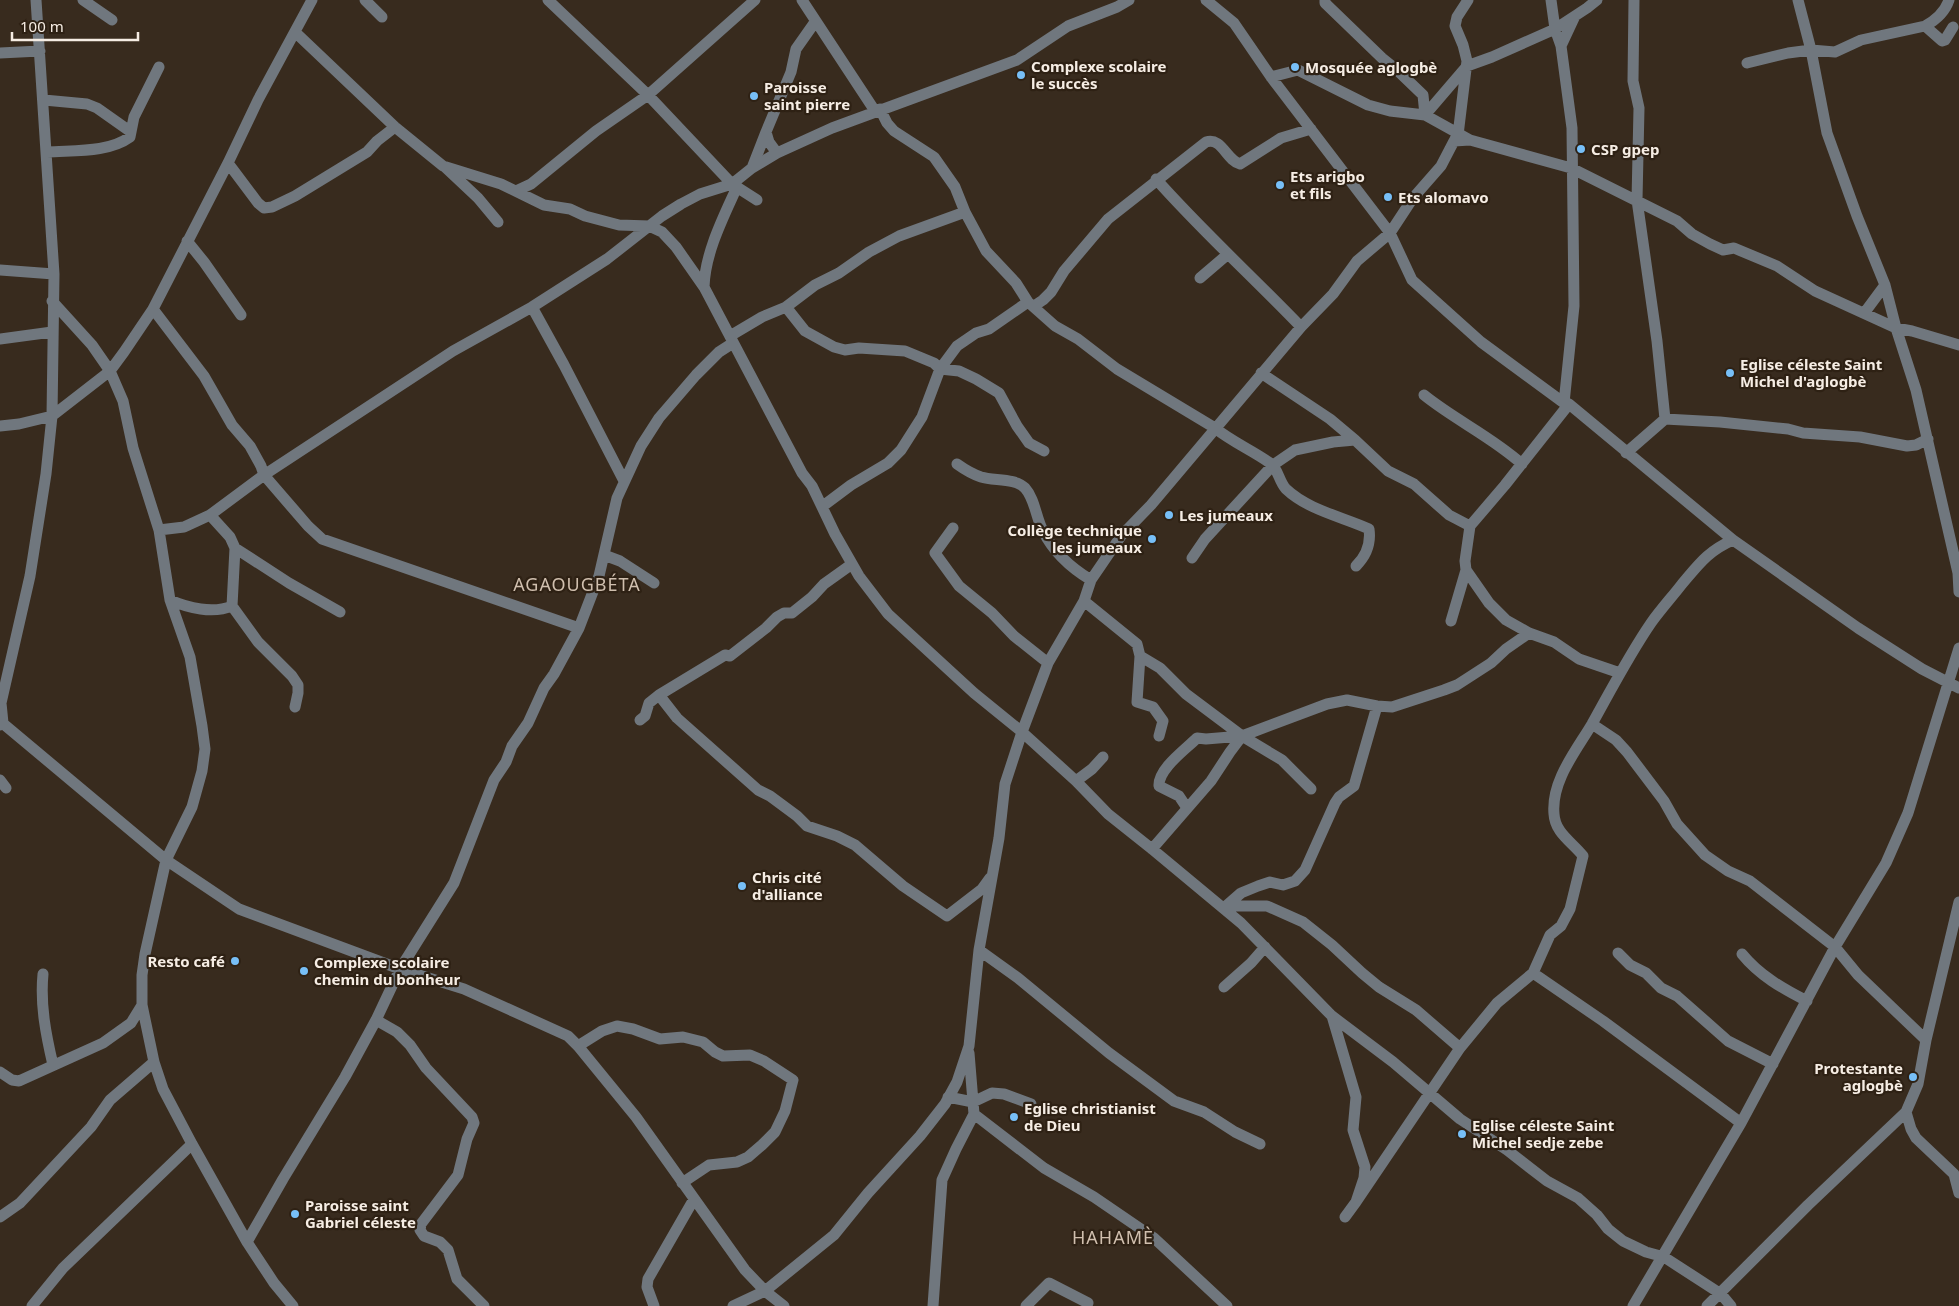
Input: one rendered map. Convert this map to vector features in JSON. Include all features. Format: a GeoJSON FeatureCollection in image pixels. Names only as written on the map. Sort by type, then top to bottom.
{"type":"FeatureCollection","features":[{"type":"Feature","properties":{"kind":"street"},"geometry":{"type":"LineString","coordinates":[[36,0],[54,274],[52,301],[52,416],[46,474],[30,576],[0,704],[1,723],[166,860],[239,909],[400,969],[464,989],[568,1036],[636,1117],[744,1270],[765,1291],[784,1306]]}},
{"type":"Feature","properties":{"kind":"street"},"geometry":{"type":"LineString","coordinates":[[83,0],[112,20]]}},
{"type":"Feature","properties":{"kind":"street"},"geometry":{"type":"LineString","coordinates":[[365,0],[382,17]]}},
{"type":"Feature","properties":{"kind":"street"},"geometry":{"type":"LineString","coordinates":[[548,0],[648,95],[735,186],[757,200]]}},
{"type":"Feature","properties":{"kind":"street"},"geometry":{"type":"LineString","coordinates":[[516,191],[531,184],[596,131],[648,95],[755,0]]}},
{"type":"Feature","properties":{"kind":"street"},"geometry":{"type":"LineString","coordinates":[[802,0],[815,22],[887,123],[894,131],[934,157],[956,187],[964,212],[986,251],[1016,283],[1031,304],[1055,326],[1078,339],[1116,369],[1273,465],[1279,479],[1287,489],[1304,501],[1369,529],[1369,544],[1362,560],[1356,566]]}},
{"type":"Feature","properties":{"kind":"street"},"geometry":{"type":"LineString","coordinates":[[704,287],[704,277],[713,246],[735,186],[752,168],[778,153],[832,128],[1017,60],[1068,26],[1118,7],[1129,0]]}},
{"type":"Feature","properties":{"kind":"street"},"geometry":{"type":"LineString","coordinates":[[1206,0],[1234,23],[1271,77],[1390,233],[1412,280],[1481,342],[1567,404],[1733,540],[1858,628],[1922,669],[1959,688]]}},
{"type":"Feature","properties":{"kind":"street"},"geometry":{"type":"LineString","coordinates":[[1325,0],[1325,3],[1370,48],[1422,95],[1425,115]]}},
{"type":"Feature","properties":{"kind":"street"},"geometry":{"type":"LineString","coordinates":[[934,1306],[942,1180],[974,1114],[969,1046],[979,950],[999,838],[1005,784],[1048,663],[1084,602],[1092,580],[1121,536],[1151,505],[1301,327],[1333,294],[1357,261],[1390,233],[1413,198],[1441,166],[1456,138],[1467,66],[1463,45],[1455,26],[1457,17],[1468,0]]}},
{"type":"Feature","properties":{"kind":"street"},"geometry":{"type":"LineString","coordinates":[[1451,621],[1466,570],[1465,561],[1470,526],[1522,464],[1567,404],[1574,306],[1572,128],[1562,46],[1555,29],[1551,0]]}},
{"type":"Feature","properties":{"kind":"street"},"geometry":{"type":"LineString","coordinates":[[1425,115],[1467,66],[1492,58],[1555,29],[1597,0]]}},
{"type":"Feature","properties":{"kind":"street"},"geometry":{"type":"LineString","coordinates":[[1634,0],[1633,81],[1639,108],[1637,200],[1657,341],[1665,419]]}},
{"type":"Feature","properties":{"kind":"street"},"geometry":{"type":"LineString","coordinates":[[1798,0],[1811,50],[1828,133],[1857,216],[1885,285],[1896,328],[1916,390],[1958,573],[1959,592]]}},
{"type":"Feature","properties":{"kind":"street"},"geometry":{"type":"LineString","coordinates":[[1929,24],[1943,12],[1949,0]]}},
{"type":"Feature","properties":{"kind":"street"},"geometry":{"type":"LineString","coordinates":[[0,426],[19,424],[52,416],[110,371],[124,352],[153,310],[258,100],[311,1]]}},
{"type":"Feature","properties":{"kind":"street"},"geometry":{"type":"LineString","coordinates":[[1562,46],[1575,16]]}},
{"type":"Feature","properties":{"kind":"street"},"geometry":{"type":"LineString","coordinates":[[752,168],[791,72],[796,49],[815,22]]}},
{"type":"Feature","properties":{"kind":"street"},"geometry":{"type":"LineString","coordinates":[[1929,24],[1942,41],[1956,27]]}},
{"type":"Feature","properties":{"kind":"street"},"geometry":{"type":"LineString","coordinates":[[1748,63],[1788,52],[1811,50],[1835,52],[1861,40],[1929,24],[1956,27]]}},
{"type":"Feature","properties":{"kind":"street"},"geometry":{"type":"LineString","coordinates":[[295,32],[395,126],[478,198],[498,222]]}},
{"type":"Feature","properties":{"kind":"street"},"geometry":{"type":"LineString","coordinates":[[0,53],[40,51]]}},
{"type":"Feature","properties":{"kind":"street"},"geometry":{"type":"LineString","coordinates":[[47,152],[116,146],[130,137],[134,117],[159,67]]}},
{"type":"Feature","properties":{"kind":"street"},"geometry":{"type":"LineString","coordinates":[[1271,77],[1298,70],[1368,105],[1390,111],[1425,115],[1456,138],[1470,140],[1571,168],[1677,221],[1692,234],[1723,250],[1734,248],[1754,256],[1787,272],[1815,291],[1865,312],[1896,328],[1959,345]]}},
{"type":"Feature","properties":{"kind":"street"},"geometry":{"type":"LineString","coordinates":[[44,100],[87,104],[97,108],[130,132]]}},
{"type":"Feature","properties":{"kind":"street"},"geometry":{"type":"LineString","coordinates":[[228,163],[258,203],[264,208],[272,207],[295,196],[367,152],[395,126]]}},
{"type":"Feature","properties":{"kind":"street"},"geometry":{"type":"LineString","coordinates":[[823,506],[851,485],[883,467],[901,450],[922,417],[940,369],[957,346],[976,333],[989,329],[1031,304],[1043,300],[1108,219],[1156,179],[1211,140],[1217,143],[1235,163],[1240,164],[1281,138],[1311,130]]}},
{"type":"Feature","properties":{"kind":"street"},"geometry":{"type":"LineString","coordinates":[[766,132],[769,142],[778,153]]}},
{"type":"Feature","properties":{"kind":"street"},"geometry":{"type":"LineString","coordinates":[[443,166],[501,184],[544,205],[570,209],[604,222],[619,225],[649,226],[662,232],[676,247],[704,287],[802,473],[823,506],[835,534],[859,576],[888,614],[974,693],[1022,732],[1076,781],[1108,814],[1226,907],[1332,1016],[1393,1062],[1460,1119],[1507,1150],[1547,1181],[1578,1198],[1597,1215],[1608,1230],[1623,1241],[1646,1252],[1664,1257],[1721,1294],[1731,1306]]}},
{"type":"Feature","properties":{"kind":"street"},"geometry":{"type":"LineString","coordinates":[[1156,179],[1186,213],[1301,327]]}},
{"type":"Feature","properties":{"kind":"street"},"geometry":{"type":"LineString","coordinates":[[160,530],[184,527],[210,515],[264,476],[454,351],[532,307],[607,259],[681,204],[707,192],[735,186]]}},
{"type":"Feature","properties":{"kind":"street"},"geometry":{"type":"LineString","coordinates":[[247,1242],[345,1077],[376,1020],[400,969],[454,883],[494,780],[506,762],[512,746],[528,723],[544,688],[554,674],[579,628],[599,576],[613,513],[624,481],[641,446],[659,418],[696,375],[731,340],[762,317],[786,307],[815,285],[839,273],[869,252],[899,236],[964,212]]}},
{"type":"Feature","properties":{"kind":"street"},"geometry":{"type":"LineString","coordinates":[[187,241],[241,315]]}},
{"type":"Feature","properties":{"kind":"street"},"geometry":{"type":"LineString","coordinates":[[1200,278],[1228,254]]}},
{"type":"Feature","properties":{"kind":"street"},"geometry":{"type":"LineString","coordinates":[[0,270],[54,274]]}},
{"type":"Feature","properties":{"kind":"street"},"geometry":{"type":"LineString","coordinates":[[1865,312],[1885,285]]}},
{"type":"Feature","properties":{"kind":"street"},"geometry":{"type":"LineString","coordinates":[[52,301],[92,345],[110,371],[123,401],[133,448],[160,530],[170,600],[190,657],[205,749],[202,771],[192,807],[166,860],[145,954],[142,975],[142,1006],[154,1062],[164,1088],[192,1144],[247,1242],[274,1284],[293,1306]]}},
{"type":"Feature","properties":{"kind":"street"},"geometry":{"type":"LineString","coordinates":[[532,307],[564,364],[624,481]]}},
{"type":"Feature","properties":{"kind":"street"},"geometry":{"type":"LineString","coordinates":[[786,307],[805,332],[834,347],[845,350],[859,348],[905,351],[934,363],[940,369],[959,371],[976,379],[999,393],[1017,426],[1029,443],[1044,450]]}},
{"type":"Feature","properties":{"kind":"street"},"geometry":{"type":"LineString","coordinates":[[153,310],[204,376],[232,425],[250,446],[261,466],[264,476],[322,539],[579,628]]}},
{"type":"Feature","properties":{"kind":"street"},"geometry":{"type":"LineString","coordinates":[[0,339],[52,332]]}},
{"type":"Feature","properties":{"kind":"street"},"geometry":{"type":"LineString","coordinates":[[99,356],[124,352]]}},
{"type":"Feature","properties":{"kind":"street"},"geometry":{"type":"LineString","coordinates":[[1261,373],[1330,419],[1388,471],[1414,484],[1449,515],[1470,526]]}},
{"type":"Feature","properties":{"kind":"street"},"geometry":{"type":"LineString","coordinates":[[1424,395],[1469,428],[1510,453],[1522,464]]}},
{"type":"Feature","properties":{"kind":"street"},"geometry":{"type":"LineString","coordinates":[[1626,453],[1665,419],[1782,428],[1817,434],[1860,437],[1907,446],[1916,445],[1928,439]]}},
{"type":"Feature","properties":{"kind":"street"},"geometry":{"type":"LineString","coordinates":[[1192,558],[1211,532],[1273,465],[1295,450],[1333,442],[1355,440]]}},
{"type":"Feature","properties":{"kind":"street"},"geometry":{"type":"LineString","coordinates":[[957,464],[978,476],[1011,482],[1024,487],[1030,495],[1043,532],[1054,548],[1072,568],[1092,580]]}},
{"type":"Feature","properties":{"kind":"street"},"geometry":{"type":"LineString","coordinates":[[210,515],[230,537],[235,548],[232,606],[258,642],[298,685],[295,707]]}},
{"type":"Feature","properties":{"kind":"street"},"geometry":{"type":"LineString","coordinates":[[953,528],[935,552],[943,565],[959,586],[1014,636],[1048,663]]}},
{"type":"Feature","properties":{"kind":"street"},"geometry":{"type":"LineString","coordinates":[[1346,1217],[1460,1048],[1497,1003],[1533,973],[1550,935],[1566,919],[1573,900],[1583,859],[1582,854],[1557,828],[1554,820],[1554,802],[1564,772],[1620,673],[1651,624],[1698,565],[1716,547],[1733,540]]}},
{"type":"Feature","properties":{"kind":"street"},"geometry":{"type":"LineString","coordinates":[[235,548],[289,583],[340,612]]}},
{"type":"Feature","properties":{"kind":"street"},"geometry":{"type":"LineString","coordinates":[[604,555],[620,562],[654,583]]}},
{"type":"Feature","properties":{"kind":"street"},"geometry":{"type":"LineString","coordinates":[[640,720],[645,716],[649,703],[659,695],[725,656],[730,656],[766,628],[776,617],[784,613],[792,613],[812,597],[824,584],[852,564]]}},
{"type":"Feature","properties":{"kind":"street"},"geometry":{"type":"LineString","coordinates":[[1466,570],[1477,588],[1494,609],[1506,620],[1529,633],[1554,642],[1579,659],[1620,673]]}},
{"type":"Feature","properties":{"kind":"street"},"geometry":{"type":"LineString","coordinates":[[170,600],[183,605],[222,610],[232,606]]}},
{"type":"Feature","properties":{"kind":"street"},"geometry":{"type":"LineString","coordinates":[[1084,602],[1137,644],[1140,656],[1138,702],[1153,707],[1163,721],[1159,736]]}},
{"type":"Feature","properties":{"kind":"street"},"geometry":{"type":"LineString","coordinates":[[1187,808],[1179,796],[1159,786],[1159,781],[1164,770],[1197,738],[1242,736],[1327,704],[1348,700],[1377,706],[1392,707],[1402,705],[1458,685],[1491,663],[1506,649],[1529,633]]}},
{"type":"Feature","properties":{"kind":"street"},"geometry":{"type":"LineString","coordinates":[[1633,1306],[1664,1257],[1741,1123],[1835,947],[1886,863],[1908,814],[1959,648]]}},
{"type":"Feature","properties":{"kind":"street"},"geometry":{"type":"LineString","coordinates":[[1140,656],[1160,668],[1186,694],[1242,736],[1282,760],[1311,790]]}},
{"type":"Feature","properties":{"kind":"street"},"geometry":{"type":"LineString","coordinates":[[659,695],[677,718],[758,790],[777,801],[797,816],[806,826],[837,836],[855,845],[903,886],[947,916],[982,889],[991,876]]}},
{"type":"Feature","properties":{"kind":"street"},"geometry":{"type":"LineString","coordinates":[[1226,907],[1241,892],[1270,882],[1283,885],[1295,882],[1305,870],[1339,797],[1354,786],[1377,706]]}},
{"type":"Feature","properties":{"kind":"street"},"geometry":{"type":"LineString","coordinates":[[1592,724],[1616,740],[1627,752],[1664,801],[1677,824],[1705,855],[1728,871],[1750,881],[1835,947],[1858,975],[1926,1040]]}},
{"type":"Feature","properties":{"kind":"street"},"geometry":{"type":"LineString","coordinates":[[1152,849],[1212,781],[1242,736]]}},
{"type":"Feature","properties":{"kind":"street"},"geometry":{"type":"LineString","coordinates":[[1076,781],[1092,769],[1103,757]]}},
{"type":"Feature","properties":{"kind":"street"},"geometry":{"type":"LineString","coordinates":[[1707,1306],[1906,1112],[1918,1084],[1926,1040],[1959,902]]}},
{"type":"Feature","properties":{"kind":"street"},"geometry":{"type":"LineString","coordinates":[[1226,907],[1267,906],[1302,922],[1344,955],[1368,978],[1416,1010],[1460,1048]]}},
{"type":"Feature","properties":{"kind":"street"},"geometry":{"type":"LineString","coordinates":[[1224,987],[1251,963],[1264,947]]}},
{"type":"Feature","properties":{"kind":"street"},"geometry":{"type":"LineString","coordinates":[[979,950],[1018,978],[1109,1053],[1174,1101],[1204,1112],[1235,1132],[1260,1144]]}},
{"type":"Feature","properties":{"kind":"street"},"geometry":{"type":"LineString","coordinates":[[1618,953],[1630,965],[1646,973],[1661,988],[1677,996],[1728,1041],[1773,1064]]}},
{"type":"Feature","properties":{"kind":"street"},"geometry":{"type":"LineString","coordinates":[[1742,954],[1768,977],[1807,1001]]}},
{"type":"Feature","properties":{"kind":"street"},"geometry":{"type":"LineString","coordinates":[[1533,973],[1603,1021],[1741,1123]]}},
{"type":"Feature","properties":{"kind":"street"},"geometry":{"type":"LineString","coordinates":[[43,974],[41,993],[43,1014],[53,1065]]}},
{"type":"Feature","properties":{"kind":"street"},"geometry":{"type":"LineString","coordinates":[[0,1072],[12,1080],[19,1081],[103,1043],[131,1023],[142,1006]]}},
{"type":"Feature","properties":{"kind":"street"},"geometry":{"type":"LineString","coordinates":[[1332,1016],[1356,1097],[1353,1130],[1366,1167],[1356,1202]]}},
{"type":"Feature","properties":{"kind":"street"},"geometry":{"type":"LineString","coordinates":[[376,1020],[397,1032],[410,1045],[426,1068],[472,1117],[474,1123],[467,1139],[458,1175],[421,1224],[420,1230],[424,1236],[440,1242],[448,1250],[457,1278],[484,1306]]}},
{"type":"Feature","properties":{"kind":"street"},"geometry":{"type":"LineString","coordinates":[[578,1046],[602,1031],[617,1026],[634,1029],[660,1039],[683,1038],[703,1042],[723,1056],[750,1055],[764,1061],[793,1080],[785,1111],[775,1132],[762,1146],[748,1157],[736,1162],[708,1165],[682,1183]]}},
{"type":"Feature","properties":{"kind":"street"},"geometry":{"type":"LineString","coordinates":[[733,1306],[765,1291],[834,1235],[868,1193],[920,1136],[948,1097],[964,1063],[969,1046]]}},
{"type":"Feature","properties":{"kind":"street"},"geometry":{"type":"LineString","coordinates":[[0,1218],[20,1203],[91,1127],[110,1100],[154,1062]]}},
{"type":"Feature","properties":{"kind":"street"},"geometry":{"type":"LineString","coordinates":[[948,1097],[973,1102],[992,1094],[1004,1094],[1031,1104]]}},
{"type":"Feature","properties":{"kind":"street"},"geometry":{"type":"LineString","coordinates":[[1906,1112],[1916,1138],[1954,1174],[1958,1188]]}},
{"type":"Feature","properties":{"kind":"street"},"geometry":{"type":"LineString","coordinates":[[974,1114],[1044,1168],[1086,1192],[1154,1238],[1227,1306]]}},
{"type":"Feature","properties":{"kind":"street"},"geometry":{"type":"LineString","coordinates":[[32,1306],[63,1268],[192,1144]]}},
{"type":"Feature","properties":{"kind":"street"},"geometry":{"type":"LineString","coordinates":[[1943,1163],[1959,1167]]}},
{"type":"Feature","properties":{"kind":"street"},"geometry":{"type":"LineString","coordinates":[[654,1306],[647,1287],[648,1279],[694,1199]]}},
{"type":"Feature","properties":{"kind":"street"},"geometry":{"type":"LineString","coordinates":[[1026,1306],[1049,1283],[1056,1285],[1081,1302]]}},
{"type":"Feature","properties":{"kind":"place","name":"Mosquée aglogbè"},"geometry":{"type":"Point","coordinates":[1295,67]}},
{"type":"Feature","properties":{"kind":"place","name":"Complexe scolaire le succès"},"geometry":{"type":"Point","coordinates":[1021,75]}},
{"type":"Feature","properties":{"kind":"place","name":"Paroisse saint pierre"},"geometry":{"type":"Point","coordinates":[754,96]}},
{"type":"Feature","properties":{"kind":"place","name":"CSP gpep"},"geometry":{"type":"Point","coordinates":[1581,149]}},
{"type":"Feature","properties":{"kind":"place","name":"Ets arigbo et fils"},"geometry":{"type":"Point","coordinates":[1280,185]}},
{"type":"Feature","properties":{"kind":"place","name":"Ets alomavo"},"geometry":{"type":"Point","coordinates":[1388,197]}},
{"type":"Feature","properties":{"kind":"place","name":"Eglise céleste Saint Michel d'aglogbè"},"geometry":{"type":"Point","coordinates":[1730,373]}},
{"type":"Feature","properties":{"kind":"place","name":"Les jumeaux"},"geometry":{"type":"Point","coordinates":[1169,515]}},
{"type":"Feature","properties":{"kind":"place","name":"Collège technique les jumeaux"},"geometry":{"type":"Point","coordinates":[1152,539]}},
{"type":"Feature","properties":{"kind":"place","name":"Chris cité d'alliance"},"geometry":{"type":"Point","coordinates":[742,886]}},
{"type":"Feature","properties":{"kind":"place","name":"Resto café"},"geometry":{"type":"Point","coordinates":[235,961]}},
{"type":"Feature","properties":{"kind":"place","name":"Complexe scolaire chemin du bonheur"},"geometry":{"type":"Point","coordinates":[304,971]}},
{"type":"Feature","properties":{"kind":"place","name":"Protestante aglogbè"},"geometry":{"type":"Point","coordinates":[1913,1077]}},
{"type":"Feature","properties":{"kind":"place","name":"Eglise christianist de Dieu"},"geometry":{"type":"Point","coordinates":[1014,1117]}},
{"type":"Feature","properties":{"kind":"place","name":"Eglise céleste Saint Michel sedje zebe"},"geometry":{"type":"Point","coordinates":[1462,1134]}},
{"type":"Feature","properties":{"kind":"place","name":"Paroisse saint Gabriel céleste"},"geometry":{"type":"Point","coordinates":[295,1214]}},
{"type":"Feature","properties":{"kind":"district","name":"AGAOUGBÉTA"},"geometry":{"type":"Point","coordinates":[577,584]}},
{"type":"Feature","properties":{"kind":"district","name":"HAHAMÈ"},"geometry":{"type":"Point","coordinates":[1113,1237]}}]}
